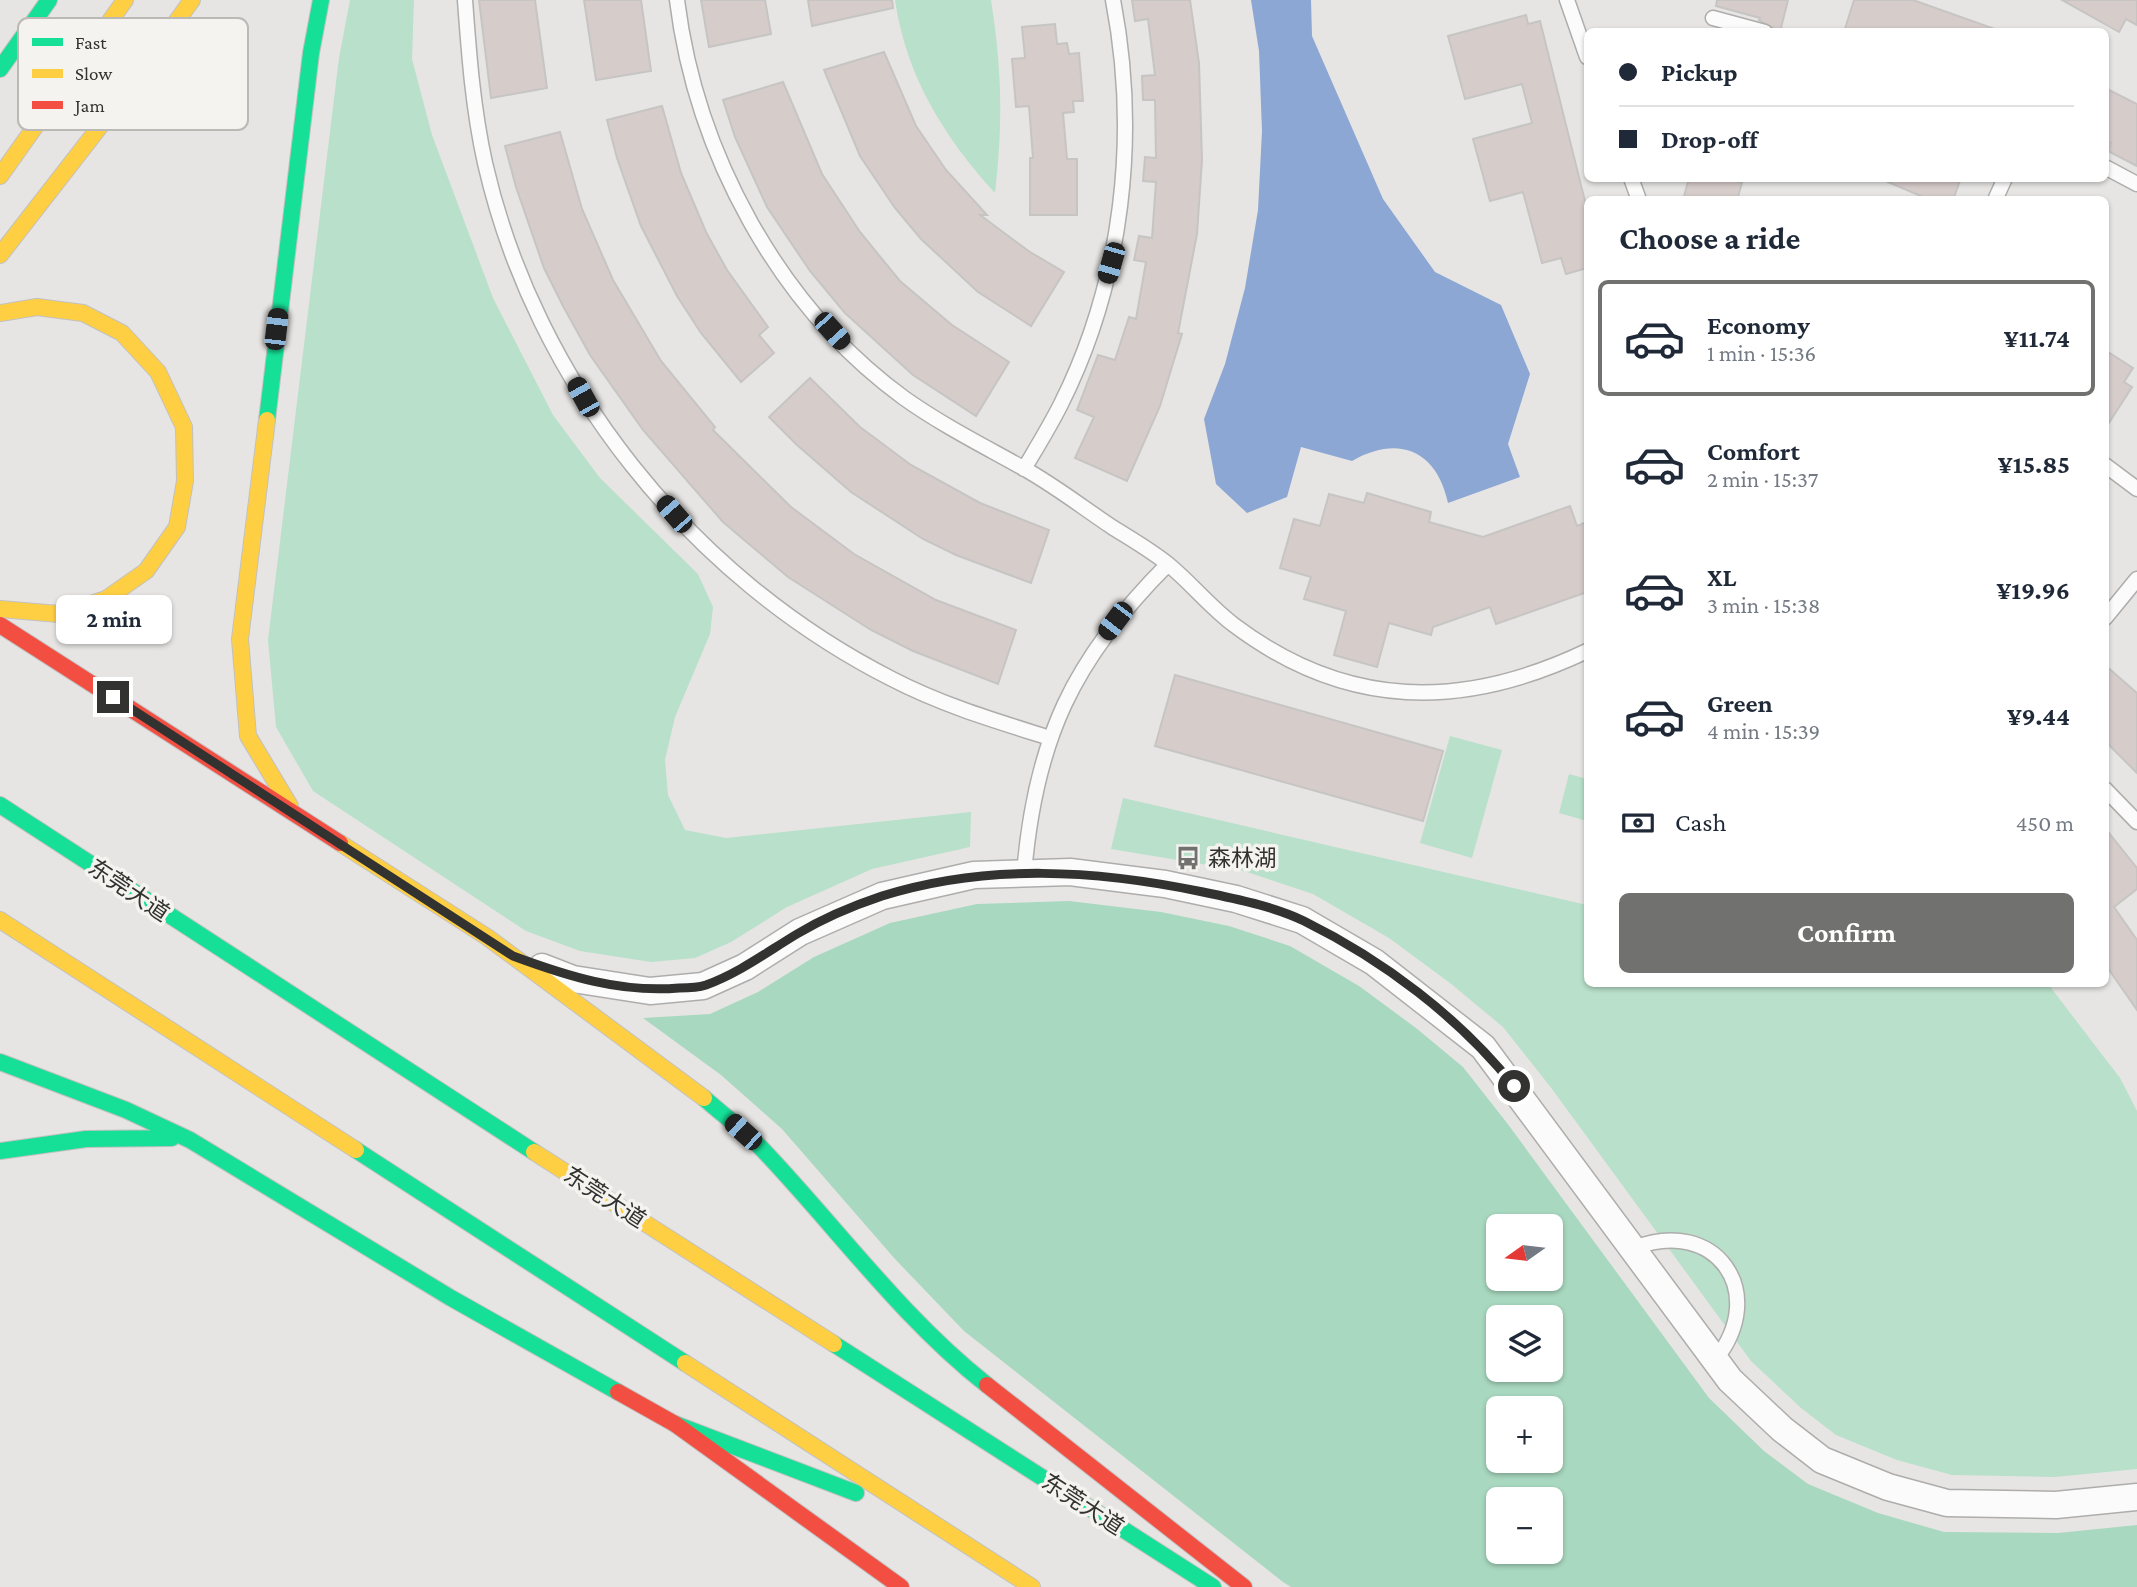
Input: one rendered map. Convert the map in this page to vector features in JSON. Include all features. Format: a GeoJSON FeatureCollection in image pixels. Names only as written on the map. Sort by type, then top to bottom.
{"type":"FeatureCollection","features":[{"type":"Feature","properties":{"kind":"main road"},"geometry":{"type":"LineString","coordinates":[[36,18],[49,0]]}},
{"type":"Feature","properties":{"kind":"main road"},"geometry":{"type":"LineString","coordinates":[[112,18],[125,0]]}},
{"type":"Feature","properties":{"kind":"main road"},"geometry":{"type":"LineString","coordinates":[[179,18],[192,0]]}},
{"type":"Feature","properties":{"kind":"main road"},"geometry":{"type":"LineString","coordinates":[[292,811],[248,736],[240,639],[309,67],[321,0]]}},
{"type":"Feature","properties":{"kind":"main road"},"geometry":{"type":"LineString","coordinates":[[0,69],[18,44]]}},
{"type":"Feature","properties":{"kind":"main road"},"geometry":{"type":"LineString","coordinates":[[0,176],[33,130]]}},
{"type":"Feature","properties":{"kind":"main road"},"geometry":{"type":"LineString","coordinates":[[0,255],[96,130]]}},
{"type":"Feature","properties":{"kind":"main road"},"geometry":{"type":"LineString","coordinates":[[0,313],[37,307],[83,313],[122,333],[158,372],[184,427],[186,481],[177,527],[146,571],[106,599],[59,614],[0,609]]}},
{"type":"Feature","properties":{"kind":"main road"},"geometry":{"type":"LineString","coordinates":[[0,625],[513,956],[703,1097],[762,1149],[874,1278],[945,1352],[1244,1587]]}},
{"type":"Feature","properties":{"kind":"main road","name":"东莞大道"},"geometry":{"type":"LineString","coordinates":[[0,805],[220,950],[1213,1587]]}},
{"type":"Feature","properties":{"kind":"main road"},"geometry":{"type":"LineString","coordinates":[[0,920],[1032,1587]]}},
{"type":"Feature","properties":{"kind":"main road"},"geometry":{"type":"LineString","coordinates":[[0,1062],[126,1110],[190,1140],[452,1298],[675,1424],[901,1587]]}},
{"type":"Feature","properties":{"kind":"main road"},"geometry":{"type":"LineString","coordinates":[[0,1151],[83,1139],[141,1136],[190,1140]]}},
{"type":"Feature","properties":{"kind":"main road"},"geometry":{"type":"LineString","coordinates":[[675,1424],[927,1519]]}},
{"type":"Feature","properties":{"kind":"street"},"geometry":{"type":"LineString","coordinates":[[513,956],[573,979],[650,991],[703,986],[745,967],[800,932],[882,896],[974,875],[1070,872],[1165,884],[1236,899],[1302,920],[1374,962],[1483,1047],[1730,1380],[1782,1429],[1822,1460],[1888,1487],[1947,1503],[2056,1505],[2137,1497]]}},
{"type":"Feature","properties":{"kind":"lane"},"geometry":{"type":"LineString","coordinates":[[465,0],[470,80],[485,163],[509,245],[542,323],[583,397],[632,466],[697,538],[750,587],[818,637],[903,684],[969,713],[1050,738]]}},
{"type":"Feature","properties":{"kind":"lane"},"geometry":{"type":"LineString","coordinates":[[677,0],[682,38],[699,107],[725,174],[759,237],[800,296],[848,349],[902,396],[961,436],[1024,469],[1168,564],[1232,623],[1277,654],[1326,676],[1379,690],[1433,694],[1487,688],[1540,674],[1584,652]]}},
{"type":"Feature","properties":{"kind":"lane"},"geometry":{"type":"LineString","coordinates":[[1024,469],[1061,404],[1090,335],[1111,263],[1123,189],[1126,115],[1121,40],[1113,0]]}},
{"type":"Feature","properties":{"kind":"lane"},"geometry":{"type":"LineString","coordinates":[[1567,0],[1584,48]]}},
{"type":"Feature","properties":{"kind":"lane"},"geometry":{"type":"LineString","coordinates":[[1713,18],[1750,28]]}},
{"type":"Feature","properties":{"kind":"lane"},"geometry":{"type":"LineString","coordinates":[[2109,169],[2137,184]]}},
{"type":"Feature","properties":{"kind":"lane"},"geometry":{"type":"LineString","coordinates":[[2109,468],[2137,489]]}},
{"type":"Feature","properties":{"kind":"lane"},"geometry":{"type":"LineString","coordinates":[[1024,874],[1029,815],[1050,738],[1063,704],[1091,652],[1126,605],[1168,564]]}},
{"type":"Feature","properties":{"kind":"lane"},"geometry":{"type":"LineString","coordinates":[[2109,613],[2137,579]]}},
{"type":"Feature","properties":{"kind":"lane"},"geometry":{"type":"LineString","coordinates":[[2109,793],[2137,822]]}},
{"type":"Feature","properties":{"kind":"lane"},"geometry":{"type":"LineString","coordinates":[[1634,1248],[1655,1239],[1677,1238],[1699,1245],[1718,1258],[1731,1276],[1738,1298],[1738,1320],[1730,1342],[1716,1360]]}},
{"type":"Feature","properties":{"kind":"green space"},"geometry":{"type":"Polygon","coordinates":[[[350,0],[414,0],[412,59],[432,135],[493,298],[553,415],[600,478],[698,574],[713,607],[710,634],[675,717],[665,760],[668,795],[685,830],[726,838],[971,812],[970,847],[872,869],[787,907],[731,942],[695,958],[651,962],[580,951],[526,931],[313,791],[276,727],[268,640],[339,58],[350,0]]]}},
{"type":"Feature","properties":{"kind":"green space"},"geometry":{"type":"Polygon","coordinates":[[[895,0],[991,0],[1000,96],[995,193],[959,150],[930,104],[908,54],[895,0]]]}},
{"type":"Feature","properties":{"kind":"green space"},"geometry":{"type":"Polygon","coordinates":[[[1450,736],[1502,750],[1472,858],[1420,843],[1450,736]]]}},
{"type":"Feature","properties":{"kind":"green space"},"geometry":{"type":"Polygon","coordinates":[[[1569,774],[1584,778],[1584,820],[1559,813],[1569,774]]]}},
{"type":"Feature","properties":{"kind":"green space"},"geometry":{"type":"Polygon","coordinates":[[[1123,798],[1584,904],[1584,987],[2050,987],[2120,1078],[2137,1111],[2137,1469],[2055,1477],[1952,1475],[1897,1460],[1836,1435],[1801,1408],[1751,1361],[1552,1089],[1503,1027],[1450,983],[1389,938],[1313,894],[1244,871],[1111,849],[1123,798]]]}},
{"type":"Feature","properties":{"kind":"green space"},"geometry":{"type":"Polygon","coordinates":[[[1069,901],[1161,912],[1229,926],[1290,946],[1359,986],[1463,1067],[1709,1398],[1764,1451],[1808,1484],[1878,1513],[1944,1532],[2058,1533],[2137,1525],[2137,1587],[1291,1587],[964,1331],[895,1259],[782,1129],[721,1075],[643,1018],[710,1014],[758,992],[814,957],[890,923],[977,904],[1069,901]]]}},
{"type":"Feature","properties":{"kind":"water"},"geometry":{"type":"Polygon","coordinates":[[[1251,0],[1311,0],[1312,36],[1383,199],[1435,272],[1501,305],[1530,374],[1508,444],[1520,477],[1448,503],[1443,485],[1435,471],[1414,452],[1385,449],[1352,461],[1301,447],[1287,497],[1247,513],[1216,484],[1204,419],[1225,364],[1245,288],[1258,210],[1262,131],[1259,51],[1251,0]]]}},
{"type":"Feature","properties":{"kind":"building"},"geometry":{"type":"Polygon","coordinates":[[[479,0],[535,0],[547,88],[491,98],[479,0]]]}},
{"type":"Feature","properties":{"kind":"building"},"geometry":{"type":"Polygon","coordinates":[[[584,0],[641,0],[651,71],[596,80],[584,0]]]}},
{"type":"Feature","properties":{"kind":"building"},"geometry":{"type":"Polygon","coordinates":[[[701,0],[765,0],[771,34],[709,47],[701,0]]]}},
{"type":"Feature","properties":{"kind":"building"},"geometry":{"type":"Polygon","coordinates":[[[808,0],[892,0],[893,8],[812,26],[808,0]]]}},
{"type":"Feature","properties":{"kind":"building"},"geometry":{"type":"Polygon","coordinates":[[[1132,0],[1190,0],[1199,63],[1202,160],[1197,234],[1178,333],[1182,334],[1160,406],[1127,481],[1075,458],[1094,417],[1077,410],[1098,355],[1115,360],[1129,317],[1136,319],[1146,262],[1134,260],[1139,236],[1152,238],[1156,182],[1143,181],[1145,157],[1156,158],[1155,100],[1143,100],[1142,76],[1155,75],[1148,19],[1135,21],[1132,0]]]}},
{"type":"Feature","properties":{"kind":"building"},"geometry":{"type":"Polygon","coordinates":[[[1717,0],[1788,0],[1781,28],[1773,28],[1759,20],[1760,18],[1716,6],[1717,0]]]}},
{"type":"Feature","properties":{"kind":"building"},"geometry":{"type":"Polygon","coordinates":[[[1854,0],[1913,0],[1992,28],[1845,28],[1854,0]]]}},
{"type":"Feature","properties":{"kind":"building"},"geometry":{"type":"Polygon","coordinates":[[[2062,0],[2137,0],[2137,25],[2126,19],[2119,32],[2062,0]]]}},
{"type":"Feature","properties":{"kind":"building"},"geometry":{"type":"Polygon","coordinates":[[[1526,15],[1528,24],[1540,21],[1584,197],[1584,269],[1566,274],[1561,258],[1542,263],[1523,192],[1490,201],[1473,139],[1532,123],[1522,84],[1465,99],[1448,36],[1526,15]]]}},
{"type":"Feature","properties":{"kind":"building"},"geometry":{"type":"Polygon","coordinates":[[[1055,24],[1057,44],[1067,43],[1069,54],[1079,53],[1083,101],[1073,101],[1074,112],[1063,113],[1067,159],[1077,159],[1077,215],[1030,215],[1030,158],[1033,158],[1029,106],[1016,107],[1012,59],[1025,58],[1022,27],[1055,24]]]}},
{"type":"Feature","properties":{"kind":"building"},"geometry":{"type":"Polygon","coordinates":[[[884,52],[916,126],[946,170],[987,215],[980,215],[1030,252],[1064,272],[1031,326],[978,292],[921,239],[895,208],[860,156],[824,70],[884,52]]]}},
{"type":"Feature","properties":{"kind":"building"},"geometry":{"type":"Polygon","coordinates":[[[783,82],[822,174],[860,232],[900,281],[952,325],[1009,362],[976,416],[913,375],[845,313],[810,271],[767,207],[735,137],[723,100],[783,82]]]}},
{"type":"Feature","properties":{"kind":"building"},"geometry":{"type":"Polygon","coordinates":[[[2109,90],[2137,104],[2137,166],[2109,152],[2109,90]]]}},
{"type":"Feature","properties":{"kind":"building"},"geometry":{"type":"Polygon","coordinates":[[[662,106],[681,173],[706,232],[727,270],[768,327],[759,335],[774,353],[741,382],[701,333],[677,296],[641,226],[617,158],[607,120],[662,106]]]}},
{"type":"Feature","properties":{"kind":"building"},"geometry":{"type":"Polygon","coordinates":[[[560,132],[582,209],[613,280],[661,361],[715,427],[713,430],[791,507],[854,554],[936,600],[1016,630],[998,684],[913,651],[871,630],[788,577],[723,522],[643,430],[590,355],[563,306],[544,268],[516,187],[505,146],[560,132]]]}},
{"type":"Feature","properties":{"kind":"building"},"geometry":{"type":"Polygon","coordinates":[[[1688,182],[1742,183],[1738,196],[1684,196],[1688,182]]]}},
{"type":"Feature","properties":{"kind":"building"},"geometry":{"type":"Polygon","coordinates":[[[1888,182],[1960,182],[1954,196],[1921,196],[1888,182]]]}},
{"type":"Feature","properties":{"kind":"building"},"geometry":{"type":"Polygon","coordinates":[[[2109,353],[2133,368],[2124,382],[2132,387],[2109,423],[2109,353]]]}},
{"type":"Feature","properties":{"kind":"building"},"geometry":{"type":"Polygon","coordinates":[[[810,378],[860,427],[911,465],[980,503],[1049,530],[1031,583],[956,555],[923,539],[851,492],[797,445],[769,417],[810,378]]]}},
{"type":"Feature","properties":{"kind":"building"},"geometry":{"type":"Polygon","coordinates":[[[1367,493],[1431,512],[1429,522],[1483,537],[1570,506],[1577,526],[1584,523],[1584,593],[1496,624],[1490,607],[1433,627],[1431,635],[1389,623],[1377,667],[1334,655],[1346,611],[1304,599],[1311,577],[1280,568],[1294,519],[1320,526],[1329,494],[1364,503],[1367,493]]]}},
{"type":"Feature","properties":{"kind":"building"},"geometry":{"type":"Polygon","coordinates":[[[2109,668],[2137,693],[2137,773],[2109,745],[2109,668]]]}},
{"type":"Feature","properties":{"kind":"building"},"geometry":{"type":"Polygon","coordinates":[[[1175,675],[1443,751],[1423,821],[1155,746],[1175,675]]]}},
{"type":"Feature","properties":{"kind":"building"},"geometry":{"type":"Polygon","coordinates":[[[2109,833],[2137,868],[2137,889],[2114,907],[2137,940],[2137,1010],[2109,970],[2109,833]]]}},
{"type":"Feature","properties":{"kind":"traffic: fast"},"geometry":{"type":"LineString","coordinates":[[36,18],[49,0]]}},
{"type":"Feature","properties":{"kind":"traffic: fast"},"geometry":{"type":"LineString","coordinates":[[267,420],[311,53],[321,0]]}},
{"type":"Feature","properties":{"kind":"traffic: fast"},"geometry":{"type":"LineString","coordinates":[[0,69],[18,44]]}},
{"type":"Feature","properties":{"kind":"traffic: fast"},"geometry":{"type":"LineString","coordinates":[[0,805],[534,1152]]}},
{"type":"Feature","properties":{"kind":"traffic: fast"},"geometry":{"type":"LineString","coordinates":[[0,1062],[126,1110],[190,1140],[451,1298],[618,1392]]}},
{"type":"Feature","properties":{"kind":"traffic: fast"},"geometry":{"type":"LineString","coordinates":[[704,1098],[763,1150],[926,1331],[987,1385]]}},
{"type":"Feature","properties":{"kind":"traffic: fast"},"geometry":{"type":"LineString","coordinates":[[0,1151],[86,1139],[172,1138]]}},
{"type":"Feature","properties":{"kind":"traffic: fast"},"geometry":{"type":"LineString","coordinates":[[356,1150],[685,1363]]}},
{"type":"Feature","properties":{"kind":"traffic: fast"},"geometry":{"type":"LineString","coordinates":[[834,1344],[1213,1587]]}},
{"type":"Feature","properties":{"kind":"traffic: fast"},"geometry":{"type":"LineString","coordinates":[[675,1424],[856,1493]]}},
{"type":"Feature","properties":{"kind":"traffic: slow"},"geometry":{"type":"LineString","coordinates":[[112,18],[125,0]]}},
{"type":"Feature","properties":{"kind":"traffic: slow"},"geometry":{"type":"LineString","coordinates":[[179,18],[192,0]]}},
{"type":"Feature","properties":{"kind":"traffic: slow"},"geometry":{"type":"LineString","coordinates":[[0,176],[33,130]]}},
{"type":"Feature","properties":{"kind":"traffic: slow"},"geometry":{"type":"LineString","coordinates":[[0,255],[97,130]]}},
{"type":"Feature","properties":{"kind":"traffic: slow"},"geometry":{"type":"LineString","coordinates":[[0,313],[37,307],[83,313],[122,333],[158,372],[184,427],[185,481],[177,527],[146,571],[106,599],[59,614],[0,609]]}},
{"type":"Feature","properties":{"kind":"traffic: slow"},"geometry":{"type":"LineString","coordinates":[[267,420],[240,639],[248,736],[290,806]]}},
{"type":"Feature","properties":{"kind":"traffic: slow"},"geometry":{"type":"LineString","coordinates":[[340,843],[487,937],[704,1098]]}},
{"type":"Feature","properties":{"kind":"traffic: slow"},"geometry":{"type":"LineString","coordinates":[[0,920],[356,1150]]}},
{"type":"Feature","properties":{"kind":"traffic: slow"},"geometry":{"type":"LineString","coordinates":[[534,1152],[834,1344]]}},
{"type":"Feature","properties":{"kind":"traffic: slow"},"geometry":{"type":"LineString","coordinates":[[685,1363],[1032,1587]]}},
{"type":"Feature","properties":{"kind":"traffic: jam"},"geometry":{"type":"LineString","coordinates":[[0,625],[340,843]]}},
{"type":"Feature","properties":{"kind":"traffic: jam"},"geometry":{"type":"LineString","coordinates":[[987,1385],[1244,1587]]}},
{"type":"Feature","properties":{"kind":"traffic: jam"},"geometry":{"type":"LineString","coordinates":[[618,1392],[675,1424],[901,1587]]}},
{"type":"Feature","properties":{"kind":"place","name":"森林湖"},"geometry":{"type":"Point","coordinates":[1188,858]}},
{"type":"Feature","properties":{"kind":"route"},"geometry":{"type":"LineString","coordinates":[[113,697],[513,956],[573,979],[650,991],[703,986],[745,967],[800,932],[882,896],[974,875],[1070,872],[1165,884],[1236,899],[1302,920],[1374,962],[1433,1005],[1483,1047],[1514,1086]]}}]}
